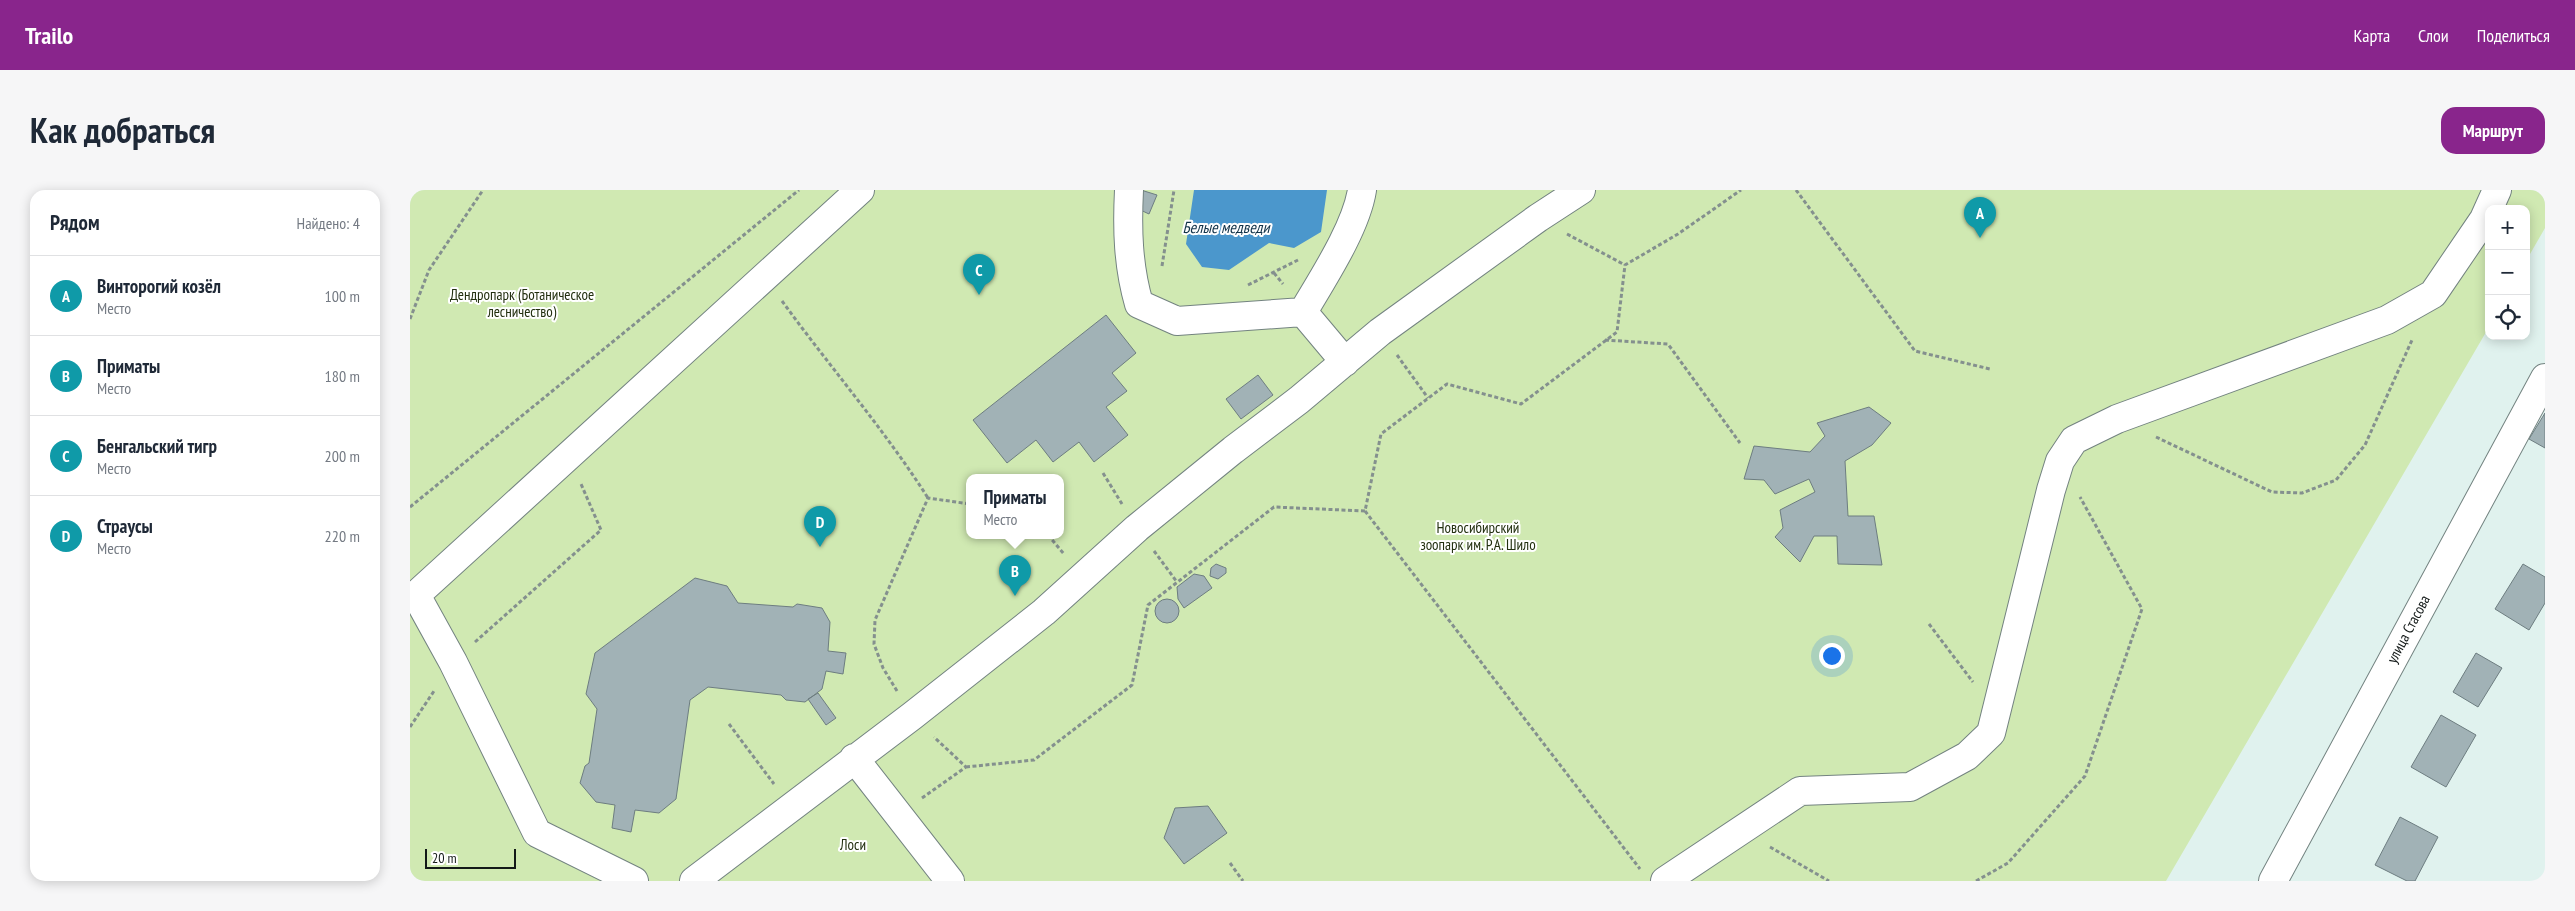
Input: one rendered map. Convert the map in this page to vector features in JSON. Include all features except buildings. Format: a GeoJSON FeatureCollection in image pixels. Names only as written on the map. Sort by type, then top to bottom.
{"type":"FeatureCollection","features":[{"type":"Feature","properties":{"kind":"street"},"geometry":{"type":"LineString","coordinates":[[634,881],[537,833],[453,662],[413,597],[766,278],[860,190]]}},
{"type":"Feature","properties":{"kind":"street"},"geometry":{"type":"LineString","coordinates":[[1130,190],[1127,223],[1131,277],[1139,304],[1177,321],[1303,312]]}},
{"type":"Feature","properties":{"kind":"street"},"geometry":{"type":"LineString","coordinates":[[1303,312],[1360,204],[1362,190]]}},
{"type":"Feature","properties":{"kind":"street"},"geometry":{"type":"LineString","coordinates":[[694,881],[854,758],[912,716],[1044,612],[1137,528],[1380,332],[1538,218],[1581,190]]}},
{"type":"Feature","properties":{"kind":"street"},"geometry":{"type":"LineString","coordinates":[[1655,877],[1742,830],[1800,791],[1910,787],[1967,756],[1992,733],[2060,461],[2074,440],[2117,419],[2387,320],[2433,294],[2484,219],[2496,190]]}},
{"type":"Feature","properties":{"kind":"street"},"geometry":{"type":"LineString","coordinates":[[1303,312],[1345,362]]}},
{"type":"Feature","properties":{"kind":"street","name":"улица Стасова"},"geometry":{"type":"LineString","coordinates":[[2273,881],[2545,378]]}},
{"type":"Feature","properties":{"kind":"street"},"geometry":{"type":"LineString","coordinates":[[854,758],[950,881]]}},
{"type":"Feature","properties":{"kind":"path"},"geometry":{"type":"LineString","coordinates":[[410,319],[429,270],[483,190]]}},
{"type":"Feature","properties":{"kind":"path"},"geometry":{"type":"LineString","coordinates":[[410,506],[799,190]]}},
{"type":"Feature","properties":{"kind":"path"},"geometry":{"type":"LineString","coordinates":[[1131,277],[1160,284],[1174,190]]}},
{"type":"Feature","properties":{"kind":"path"},"geometry":{"type":"LineString","coordinates":[[1626,265],[1678,234],[1741,190]]}},
{"type":"Feature","properties":{"kind":"path"},"geometry":{"type":"LineString","coordinates":[[1796,190],[1915,351],[1990,369]]}},
{"type":"Feature","properties":{"kind":"path"},"geometry":{"type":"LineString","coordinates":[[1538,218],[1626,265]]}},
{"type":"Feature","properties":{"kind":"path"},"geometry":{"type":"LineString","coordinates":[[1239,290],[1297,262],[1303,256]]}},
{"type":"Feature","properties":{"kind":"path"},"geometry":{"type":"LineString","coordinates":[[1365,511],[1381,434],[1447,384],[1522,404],[1617,332],[1626,265]]}},
{"type":"Feature","properties":{"kind":"path"},"geometry":{"type":"LineString","coordinates":[[766,278],[830,366],[904,460],[928,498],[966,503]]}},
{"type":"Feature","properties":{"kind":"path"},"geometry":{"type":"LineString","coordinates":[[1380,332],[1428,398]]}},
{"type":"Feature","properties":{"kind":"path"},"geometry":{"type":"LineString","coordinates":[[2117,419],[2272,492],[2302,493],[2336,480],[2365,445],[2414,336]]}},
{"type":"Feature","properties":{"kind":"path"},"geometry":{"type":"LineString","coordinates":[[1604,340],[1668,344],[1740,443]]}},
{"type":"Feature","properties":{"kind":"path"},"geometry":{"type":"LineString","coordinates":[[410,727],[453,662],[601,530],[569,456]]}},
{"type":"Feature","properties":{"kind":"path"},"geometry":{"type":"LineString","coordinates":[[1976,881],[2008,864],[2085,776],[2142,609],[2060,461]]}},
{"type":"Feature","properties":{"kind":"path"},"geometry":{"type":"LineString","coordinates":[[928,498],[874,620],[874,644],[883,668],[912,716],[966,767]]}},
{"type":"Feature","properties":{"kind":"path"},"geometry":{"type":"LineString","coordinates":[[897,814],[966,767],[1034,760],[1132,686],[1148,605],[1274,507],[1365,511],[1655,877]]}},
{"type":"Feature","properties":{"kind":"path"},"geometry":{"type":"LineString","coordinates":[[1929,624],[1996,713]]}},
{"type":"Feature","properties":{"kind":"path"},"geometry":{"type":"LineString","coordinates":[[729,724],[791,807]]}},
{"type":"Feature","properties":{"kind":"path"},"geometry":{"type":"LineString","coordinates":[[1742,830],[1829,881]]}},
{"type":"Feature","properties":{"kind":"path"},"geometry":{"type":"LineString","coordinates":[[1230,863],[1243,881]]}},
{"type":"Feature","properties":{"kind":"green space","name":"Новосибирский зоопарк им. Р.А. Шило"},"geometry":{"type":"Polygon","coordinates":[[[410,190],[2545,190],[2545,228],[2530,254],[2530,205],[2485,205],[2485,334],[2166,881],[410,881],[410,190]]]}},
{"type":"Feature","properties":{"kind":"water","name":"Белые медведи"},"geometry":{"type":"Polygon","coordinates":[[[1194,190],[1327,190],[1321,232],[1294,248],[1269,243],[1229,270],[1202,267],[1186,244],[1194,190]]]}},
{"type":"Feature","properties":{"kind":"place","name":"Винторогий козёл"},"geometry":{"type":"Point","coordinates":[1980,238]}},
{"type":"Feature","properties":{"kind":"place","name":"Бенгальский тигр"},"geometry":{"type":"Point","coordinates":[979,295]}},
{"type":"Feature","properties":{"kind":"place","name":"Страусы"},"geometry":{"type":"Point","coordinates":[820,547]}},
{"type":"Feature","properties":{"kind":"place","name":"Приматы"},"geometry":{"type":"Point","coordinates":[1015,596]}},
{"type":"Feature","properties":{"kind":"park label","name":"Дендропарк (Ботаническое лесничество)"},"geometry":{"type":"Point","coordinates":[522,302]}},
{"type":"Feature","properties":{"kind":"park label","name":"Лоси"},"geometry":{"type":"Point","coordinates":[853,844]}}]}
